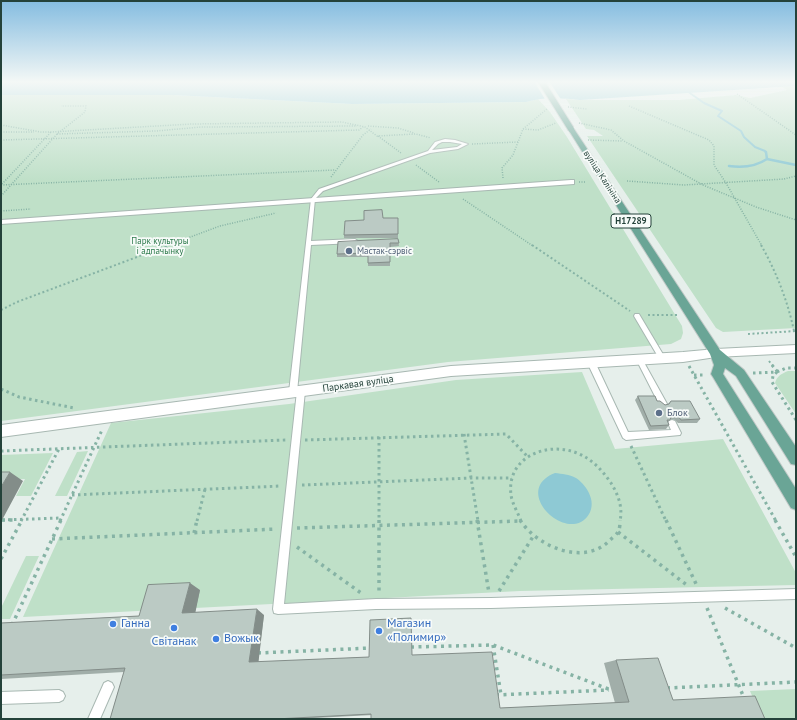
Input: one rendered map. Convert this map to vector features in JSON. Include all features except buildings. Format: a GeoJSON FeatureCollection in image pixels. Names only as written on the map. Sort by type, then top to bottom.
{"type":"FeatureCollection","features":[{"type":"Feature","properties":{"kind":"main road","name":"вуліца Калініна"},"geometry":{"type":"LineString","coordinates":[[562,115],[716,353],[720,365],[717,374],[796,503]]}},
{"type":"Feature","properties":{"kind":"main road","name":"вуліца Калініна"},"geometry":{"type":"LineString","coordinates":[[716,353],[740,373],[796,459]]}},
{"type":"Feature","properties":{"kind":"street"},"geometry":{"type":"LineString","coordinates":[[1,222],[570,182]]}},
{"type":"Feature","properties":{"kind":"street","name":"Паркавая вуліца"},"geometry":{"type":"LineString","coordinates":[[1,431],[451,372],[716,353],[796,349]]}},
{"type":"Feature","properties":{"kind":"lane"},"geometry":{"type":"LineString","coordinates":[[430,152],[434,144],[441,140],[451,140],[466,144]]}},
{"type":"Feature","properties":{"kind":"lane"},"geometry":{"type":"LineString","coordinates":[[466,144],[458,148],[430,152],[321,190],[313,199],[297,392],[296,440],[278,610],[377,604],[491,603],[796,594]]}},
{"type":"Feature","properties":{"kind":"lane"},"geometry":{"type":"LineString","coordinates":[[310,243],[365,241]]}},
{"type":"Feature","properties":{"kind":"lane"},"geometry":{"type":"LineString","coordinates":[[637,316],[662,358]]}},
{"type":"Feature","properties":{"kind":"lane"},"geometry":{"type":"LineString","coordinates":[[639,359],[663,404]]}},
{"type":"Feature","properties":{"kind":"lane"},"geometry":{"type":"LineString","coordinates":[[591,362],[626,436],[677,433],[672,423]]}},
{"type":"Feature","properties":{"kind":"lane"},"geometry":{"type":"LineString","coordinates":[[94,719],[108,687]]}},
{"type":"Feature","properties":{"kind":"lane"},"geometry":{"type":"LineString","coordinates":[[1,698],[59,696]]}},
{"type":"Feature","properties":{"kind":"path"},"geometry":{"type":"LineString","coordinates":[[1,196],[57,134],[82,115]]}},
{"type":"Feature","properties":{"kind":"path"},"geometry":{"type":"LineString","coordinates":[[505,186],[502,168],[513,155],[523,129],[540,115]]}},
{"type":"Feature","properties":{"kind":"path"},"geometry":{"type":"LineString","coordinates":[[648,115],[709,140],[714,146],[714,165],[726,183],[768,257],[790,312],[795,331],[748,334]]}},
{"type":"Feature","properties":{"kind":"path"},"geometry":{"type":"LineString","coordinates":[[766,115],[796,135]]}},
{"type":"Feature","properties":{"kind":"path"},"geometry":{"type":"LineString","coordinates":[[1,132],[60,132],[192,124],[342,122],[365,126],[371,129],[377,136],[450,191],[616,301]]}},
{"type":"Feature","properties":{"kind":"path"},"geometry":{"type":"LineString","coordinates":[[1,125],[41,132]]}},
{"type":"Feature","properties":{"kind":"path"},"geometry":{"type":"LineString","coordinates":[[1,140],[359,130],[365,126]]}},
{"type":"Feature","properties":{"kind":"path"},"geometry":{"type":"LineString","coordinates":[[57,134],[156,131],[201,127],[365,126],[398,128],[441,140]]}},
{"type":"Feature","properties":{"kind":"path"},"geometry":{"type":"LineString","coordinates":[[321,190],[363,135],[371,129]]}},
{"type":"Feature","properties":{"kind":"path"},"geometry":{"type":"LineString","coordinates":[[1,185],[51,132]]}},
{"type":"Feature","properties":{"kind":"path"},"geometry":{"type":"LineString","coordinates":[[377,136],[416,134]]}},
{"type":"Feature","properties":{"kind":"path"},"geometry":{"type":"LineString","coordinates":[[616,135],[624,141],[703,185],[734,199],[796,220]]}},
{"type":"Feature","properties":{"kind":"path"},"geometry":{"type":"LineString","coordinates":[[590,140],[624,141]]}},
{"type":"Feature","properties":{"kind":"path"},"geometry":{"type":"LineString","coordinates":[[466,144],[518,142]]}},
{"type":"Feature","properties":{"kind":"path"},"geometry":{"type":"LineString","coordinates":[[1,185],[336,170]]}},
{"type":"Feature","properties":{"kind":"path"},"geometry":{"type":"LineString","coordinates":[[628,181],[642,181],[668,185],[703,185],[784,179],[796,176]]}},
{"type":"Feature","properties":{"kind":"path"},"geometry":{"type":"LineString","coordinates":[[1,211],[32,209]]}},
{"type":"Feature","properties":{"kind":"path"},"geometry":{"type":"LineString","coordinates":[[1,310],[17,302],[220,226],[278,212]]}},
{"type":"Feature","properties":{"kind":"path"},"geometry":{"type":"LineString","coordinates":[[796,368],[786,368],[777,372],[772,376],[772,382],[796,420]]}},
{"type":"Feature","properties":{"kind":"path"},"geometry":{"type":"LineString","coordinates":[[694,375],[796,557]]}},
{"type":"Feature","properties":{"kind":"path"},"geometry":{"type":"LineString","coordinates":[[1,389],[19,397],[78,408],[71,422]]}},
{"type":"Feature","properties":{"kind":"path"},"geometry":{"type":"LineString","coordinates":[[9,631],[9,626],[108,417]]}},
{"type":"Feature","properties":{"kind":"path"},"geometry":{"type":"LineString","coordinates":[[464,434],[491,603]]}},
{"type":"Feature","properties":{"kind":"path"},"geometry":{"type":"LineString","coordinates":[[1,451],[464,434],[506,434],[527,456]]}},
{"type":"Feature","properties":{"kind":"path"},"geometry":{"type":"LineString","coordinates":[[626,436],[703,596],[747,705]]}},
{"type":"Feature","properties":{"kind":"path"},"geometry":{"type":"LineString","coordinates":[[377,604],[379,437]]}},
{"type":"Feature","properties":{"kind":"path"},"geometry":{"type":"LineString","coordinates":[[1,559],[59,449]]}},
{"type":"Feature","properties":{"kind":"path"},"geometry":{"type":"LineString","coordinates":[[548,449],[558,449],[576,453],[586,458],[602,470],[618,494],[621,516],[618,532],[602,548],[576,553],[556,549],[534,535],[521,521],[511,495],[512,478],[518,466],[527,456],[548,449]]}},
{"type":"Feature","properties":{"kind":"path"},"geometry":{"type":"LineString","coordinates":[[194,533],[205,489]]}},
{"type":"Feature","properties":{"kind":"path"},"geometry":{"type":"LineString","coordinates":[[2,520],[61,518]]}},
{"type":"Feature","properties":{"kind":"path"},"geometry":{"type":"LineString","coordinates":[[618,532],[703,596]]}},
{"type":"Feature","properties":{"kind":"path"},"geometry":{"type":"LineString","coordinates":[[491,603],[534,535]]}},
{"type":"Feature","properties":{"kind":"path"},"geometry":{"type":"LineString","coordinates":[[285,539],[377,604]]}},
{"type":"Feature","properties":{"kind":"path"},"geometry":{"type":"LineString","coordinates":[[723,607],[796,648]]}},
{"type":"Feature","properties":{"kind":"path"},"geometry":{"type":"LineString","coordinates":[[493,645],[500,695]]}},
{"type":"Feature","properties":{"kind":"path"},"geometry":{"type":"LineString","coordinates":[[411,647],[493,645],[611,690],[488,696]]}},
{"type":"Feature","properties":{"kind":"path"},"geometry":{"type":"LineString","coordinates":[[252,654],[371,648]]}},
{"type":"Feature","properties":{"kind":"path"},"geometry":{"type":"LineString","coordinates":[[660,688],[796,682]]}},
{"type":"Feature","properties":{"kind":"green space","name":"Парк культуры і адпачынку"},"geometry":{"type":"Polygon","coordinates":[[[1,115],[552,115],[567,137],[682,326],[683,333],[681,339],[671,344],[448,362],[1,421],[1,115]]]}},
{"type":"Feature","properties":{"kind":"green space"},"geometry":{"type":"Polygon","coordinates":[[[576,115],[796,115],[796,328],[723,332],[716,328],[587,136],[603,136],[594,130],[586,129],[576,115]]]}},
{"type":"Feature","properties":{"kind":"green space"},"geometry":{"type":"Polygon","coordinates":[[[788,371],[796,371],[796,414],[775,383],[783,373],[788,371]]]}},
{"type":"Feature","properties":{"kind":"green space"},"geometry":{"type":"Polygon","coordinates":[[[582,372],[615,449],[723,439],[796,573],[796,585],[520,591],[23,617],[111,423],[289,404],[456,380],[582,372]]]}},
{"type":"Feature","properties":{"kind":"green space"},"geometry":{"type":"Polygon","coordinates":[[[88,451],[67,496],[55,496],[77,452],[88,451]]]}},
{"type":"Feature","properties":{"kind":"green space"},"geometry":{"type":"Polygon","coordinates":[[[53,453],[31,496],[16,496],[25,479],[1,480],[1,455],[53,453]]]}},
{"type":"Feature","properties":{"kind":"green space"},"geometry":{"type":"Polygon","coordinates":[[[26,556],[39,556],[10,619],[1,619],[1,608],[26,556]]]}},
{"type":"Feature","properties":{"kind":"green space"},"geometry":{"type":"Polygon","coordinates":[[[796,689],[796,719],[762,719],[750,691],[796,689]]]}},
{"type":"Feature","properties":{"kind":"water"},"geometry":{"type":"Polygon","coordinates":[[[555,473],[576,478],[588,490],[592,501],[592,507],[587,517],[578,523],[567,523],[556,519],[546,511],[540,501],[538,491],[543,481],[555,473]]]}},
{"type":"Feature","properties":{"kind":"waterway"},"geometry":{"type":"LineString","coordinates":[[719,115],[718,116],[741,131],[744,137],[755,147],[765,151],[766,153]]}},
{"type":"Feature","properties":{"kind":"waterway"},"geometry":{"type":"LineString","coordinates":[[766,152],[767,159]]}},
{"type":"Feature","properties":{"kind":"waterway"},"geometry":{"type":"LineString","coordinates":[[729,166],[744,167],[758,164],[767,159]]}},
{"type":"Feature","properties":{"kind":"waterway"},"geometry":{"type":"LineString","coordinates":[[767,159],[796,165]]}},
{"type":"Feature","properties":{"kind":"place","name":"Мастак-сэрвіс"},"geometry":{"type":"Point","coordinates":[349,251]}},
{"type":"Feature","properties":{"kind":"place","name":"Блок"},"geometry":{"type":"Point","coordinates":[659,413]}},
{"type":"Feature","properties":{"kind":"place","name":"Ганна"},"geometry":{"type":"Point","coordinates":[113,624]}},
{"type":"Feature","properties":{"kind":"place","name":"Світанак"},"geometry":{"type":"Point","coordinates":[174,628]}},
{"type":"Feature","properties":{"kind":"place","name":"Магазин «Полимир»"},"geometry":{"type":"Point","coordinates":[379,631]}},
{"type":"Feature","properties":{"kind":"place","name":"Вожык"},"geometry":{"type":"Point","coordinates":[216,639]}}]}
